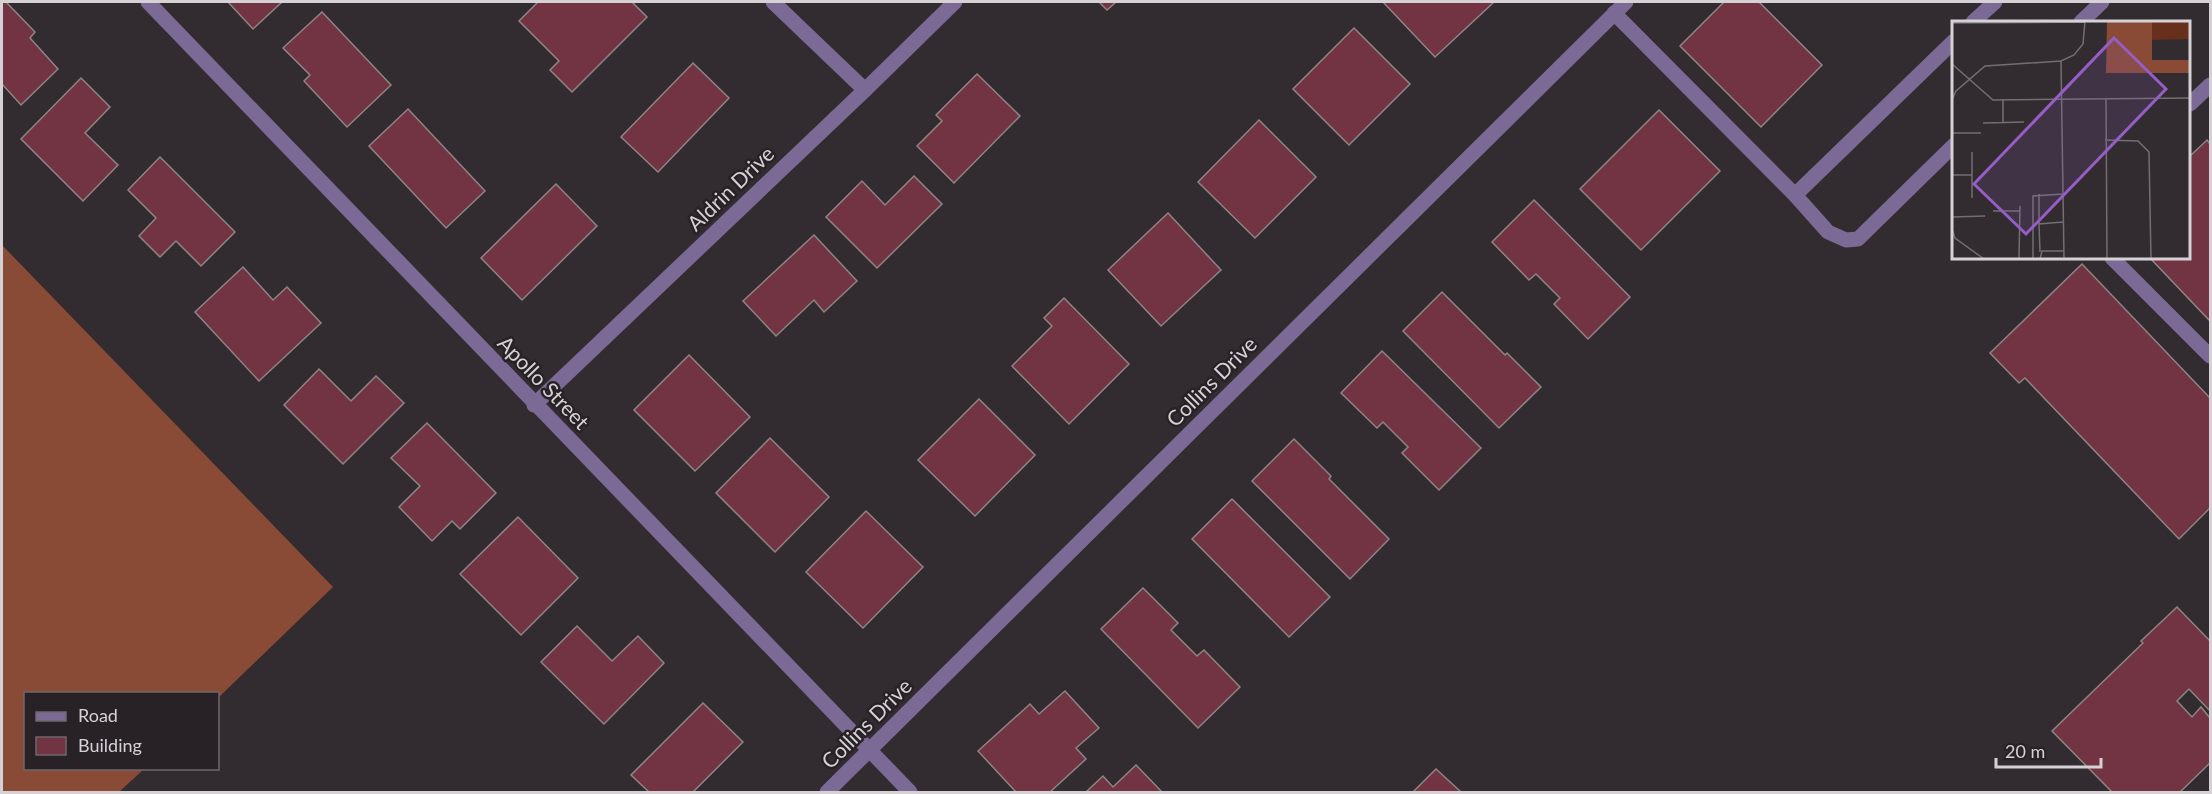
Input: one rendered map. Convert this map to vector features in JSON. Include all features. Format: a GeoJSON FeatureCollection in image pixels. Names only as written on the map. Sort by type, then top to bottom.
{"type":"FeatureCollection","features":[{"type":"Feature","properties":{"kind":"street","name":"Apollo Street"},"geometry":{"type":"LineString","coordinates":[[148,2],[534,405],[910,792]]}},
{"type":"Feature","properties":{"kind":"street"},"geometry":{"type":"LineString","coordinates":[[773,2],[866,90]]}},
{"type":"Feature","properties":{"kind":"street","name":"Aldrin Drive"},"geometry":{"type":"LineString","coordinates":[[534,405],[866,90],[955,2]]}},
{"type":"Feature","properties":{"kind":"street","name":"Collins Drive"},"geometry":{"type":"LineString","coordinates":[[828,792],[1626,2]]}},
{"type":"Feature","properties":{"kind":"street"},"geometry":{"type":"LineString","coordinates":[[1974,21],[1995,2]]}},
{"type":"Feature","properties":{"kind":"street"},"geometry":{"type":"LineString","coordinates":[[2081,21],[2102,2]]}},
{"type":"Feature","properties":{"kind":"street"},"geometry":{"type":"LineString","coordinates":[[1614,13],[1795,195],[1828,232],[1846,240],[1858,239],[1952,148]]}},
{"type":"Feature","properties":{"kind":"street"},"geometry":{"type":"LineString","coordinates":[[1795,195],[1952,43]]}},
{"type":"Feature","properties":{"kind":"street"},"geometry":{"type":"LineString","coordinates":[[2191,103],[2211,85]]}},
{"type":"Feature","properties":{"kind":"street"},"geometry":{"type":"LineString","coordinates":[[2114,260],[2211,356]]}},
{"type":"Feature","properties":{"kind":"shaded area"},"geometry":{"type":"Polygon","coordinates":[[[2,245],[333,587],[219,697],[219,692],[24,692],[24,770],[143,770],[119,792],[2,792],[2,245]]]}},
{"type":"Feature","properties":{"kind":"building"},"geometry":{"type":"Polygon","coordinates":[[[2,2],[6,2],[35,32],[30,38],[58,69],[21,105],[2,84],[2,2]]]}},
{"type":"Feature","properties":{"kind":"building"},"geometry":{"type":"Polygon","coordinates":[[[228,2],[282,2],[253,29],[228,2]]]}},
{"type":"Feature","properties":{"kind":"building"},"geometry":{"type":"Polygon","coordinates":[[[538,2],[632,2],[647,17],[572,92],[550,70],[559,61],[519,21],[538,2]]]}},
{"type":"Feature","properties":{"kind":"building"},"geometry":{"type":"Polygon","coordinates":[[[1099,2],[1116,2],[1107,10],[1099,2]]]}},
{"type":"Feature","properties":{"kind":"building"},"geometry":{"type":"Polygon","coordinates":[[[1383,2],[1494,2],[1435,57],[1383,2]]]}},
{"type":"Feature","properties":{"kind":"building"},"geometry":{"type":"Polygon","coordinates":[[[1724,2],[1759,2],[1822,65],[1761,127],[1680,46],[1724,2]]]}},
{"type":"Feature","properties":{"kind":"building"},"geometry":{"type":"Polygon","coordinates":[[[322,12],[391,85],[347,127],[304,81],[310,75],[283,48],[322,12]]]}},
{"type":"Feature","properties":{"kind":"building"},"geometry":{"type":"Polygon","coordinates":[[[1354,28],[1410,84],[1349,145],[1293,89],[1354,28]]]}},
{"type":"Feature","properties":{"kind":"building"},"geometry":{"type":"Polygon","coordinates":[[[693,63],[729,98],[658,172],[621,137],[693,63]]]}},
{"type":"Feature","properties":{"kind":"building"},"geometry":{"type":"Polygon","coordinates":[[[977,74],[1020,116],[954,183],[917,146],[942,121],[936,115],[977,74]]]}},
{"type":"Feature","properties":{"kind":"building"},"geometry":{"type":"Polygon","coordinates":[[[81,78],[110,107],[85,133],[118,165],[83,201],[21,139],[81,78]]]}},
{"type":"Feature","properties":{"kind":"building"},"geometry":{"type":"Polygon","coordinates":[[[408,109],[485,191],[446,228],[369,146],[408,109]]]}},
{"type":"Feature","properties":{"kind":"building"},"geometry":{"type":"Polygon","coordinates":[[[1659,110],[1720,171],[1641,250],[1580,189],[1659,110]]]}},
{"type":"Feature","properties":{"kind":"building"},"geometry":{"type":"Polygon","coordinates":[[[1259,120],[1316,177],[1255,238],[1198,182],[1259,120]]]}},
{"type":"Feature","properties":{"kind":"building"},"geometry":{"type":"Polygon","coordinates":[[[2207,140],[2210,144],[2210,321],[2152,260],[2191,260],[2191,155],[2207,140]]]}},
{"type":"Feature","properties":{"kind":"building"},"geometry":{"type":"Polygon","coordinates":[[[160,157],[235,232],[201,266],[176,241],[160,257],[139,236],[156,218],[128,190],[160,157]]]}},
{"type":"Feature","properties":{"kind":"building"},"geometry":{"type":"Polygon","coordinates":[[[914,176],[942,204],[877,268],[826,217],[862,181],[885,205],[914,176]]]}},
{"type":"Feature","properties":{"kind":"building"},"geometry":{"type":"Polygon","coordinates":[[[556,184],[597,226],[522,300],[481,258],[556,184]]]}},
{"type":"Feature","properties":{"kind":"building"},"geometry":{"type":"Polygon","coordinates":[[[1534,200],[1630,297],[1588,339],[1554,304],[1560,298],[1536,274],[1529,280],[1492,242],[1534,200]]]}},
{"type":"Feature","properties":{"kind":"building"},"geometry":{"type":"Polygon","coordinates":[[[1168,213],[1221,270],[1161,326],[1108,270],[1168,213]]]}},
{"type":"Feature","properties":{"kind":"building"},"geometry":{"type":"Polygon","coordinates":[[[814,235],[857,281],[824,312],[814,300],[776,336],[743,301],[814,235]]]}},
{"type":"Feature","properties":{"kind":"building"},"geometry":{"type":"Polygon","coordinates":[[[2082,264],[2210,398],[2210,508],[2179,539],[2025,378],[2019,383],[1990,353],[2082,264]]]}},
{"type":"Feature","properties":{"kind":"building"},"geometry":{"type":"Polygon","coordinates":[[[243,267],[273,300],[287,287],[321,323],[259,381],[195,312],[243,267]]]}},
{"type":"Feature","properties":{"kind":"building"},"geometry":{"type":"Polygon","coordinates":[[[1442,292],[1505,355],[1507,353],[1541,387],[1499,428],[1403,331],[1442,292]]]}},
{"type":"Feature","properties":{"kind":"building"},"geometry":{"type":"Polygon","coordinates":[[[1064,298],[1129,364],[1069,424],[1012,366],[1052,326],[1044,318],[1064,298]]]}},
{"type":"Feature","properties":{"kind":"building"},"geometry":{"type":"Polygon","coordinates":[[[1382,351],[1481,448],[1439,490],[1402,453],[1408,447],[1383,422],[1377,428],[1341,393],[1382,351]]]}},
{"type":"Feature","properties":{"kind":"building"},"geometry":{"type":"Polygon","coordinates":[[[689,355],[750,417],[695,471],[634,410],[689,355]]]}},
{"type":"Feature","properties":{"kind":"building"},"geometry":{"type":"Polygon","coordinates":[[[319,369],[351,401],[376,376],[404,403],[343,464],[284,405],[319,369]]]}},
{"type":"Feature","properties":{"kind":"building"},"geometry":{"type":"Polygon","coordinates":[[[979,399],[1035,455],[975,516],[918,460],[979,399]]]}},
{"type":"Feature","properties":{"kind":"building"},"geometry":{"type":"Polygon","coordinates":[[[427,423],[496,493],[460,529],[452,521],[432,541],[399,507],[420,486],[391,458],[427,423]]]}},
{"type":"Feature","properties":{"kind":"building"},"geometry":{"type":"Polygon","coordinates":[[[770,438],[829,497],[775,552],[716,493],[770,438]]]}},
{"type":"Feature","properties":{"kind":"building"},"geometry":{"type":"Polygon","coordinates":[[[1294,439],[1331,476],[1329,479],[1389,539],[1350,579],[1252,481],[1294,439]]]}},
{"type":"Feature","properties":{"kind":"building"},"geometry":{"type":"Polygon","coordinates":[[[1232,499],[1330,597],[1289,637],[1192,539],[1232,499]]]}},
{"type":"Feature","properties":{"kind":"building"},"geometry":{"type":"Polygon","coordinates":[[[866,511],[923,567],[863,628],[806,572],[866,511]]]}},
{"type":"Feature","properties":{"kind":"building"},"geometry":{"type":"Polygon","coordinates":[[[518,517],[578,578],[521,635],[460,574],[518,517]]]}},
{"type":"Feature","properties":{"kind":"building"},"geometry":{"type":"Polygon","coordinates":[[[1143,588],[1178,623],[1171,630],[1197,656],[1204,650],[1240,687],[1198,728],[1101,629],[1143,588]]]}},
{"type":"Feature","properties":{"kind":"building"},"geometry":{"type":"Polygon","coordinates":[[[2177,607],[2210,641],[2210,711],[2189,689],[2177,701],[2192,717],[2201,707],[2210,718],[2210,763],[2180,792],[2112,792],[2052,731],[2177,607]]]}},
{"type":"Feature","properties":{"kind":"building"},"geometry":{"type":"Polygon","coordinates":[[[577,626],[612,661],[638,636],[664,663],[604,724],[541,662],[577,626]]]}},
{"type":"Feature","properties":{"kind":"building"},"geometry":{"type":"Polygon","coordinates":[[[1065,691],[1099,728],[1076,748],[1086,759],[1050,792],[1016,792],[978,751],[1030,704],[1039,714],[1065,691]]]}},
{"type":"Feature","properties":{"kind":"building"},"geometry":{"type":"Polygon","coordinates":[[[703,703],[743,742],[693,792],[649,792],[631,775],[703,703]]]}},
{"type":"Feature","properties":{"kind":"building"},"geometry":{"type":"Polygon","coordinates":[[[1136,765],[1162,792],[1086,792],[1103,776],[1113,787],[1136,765]]]}},
{"type":"Feature","properties":{"kind":"building"},"geometry":{"type":"Polygon","coordinates":[[[1436,769],[1461,792],[1413,792],[1436,769]]]}}]}
